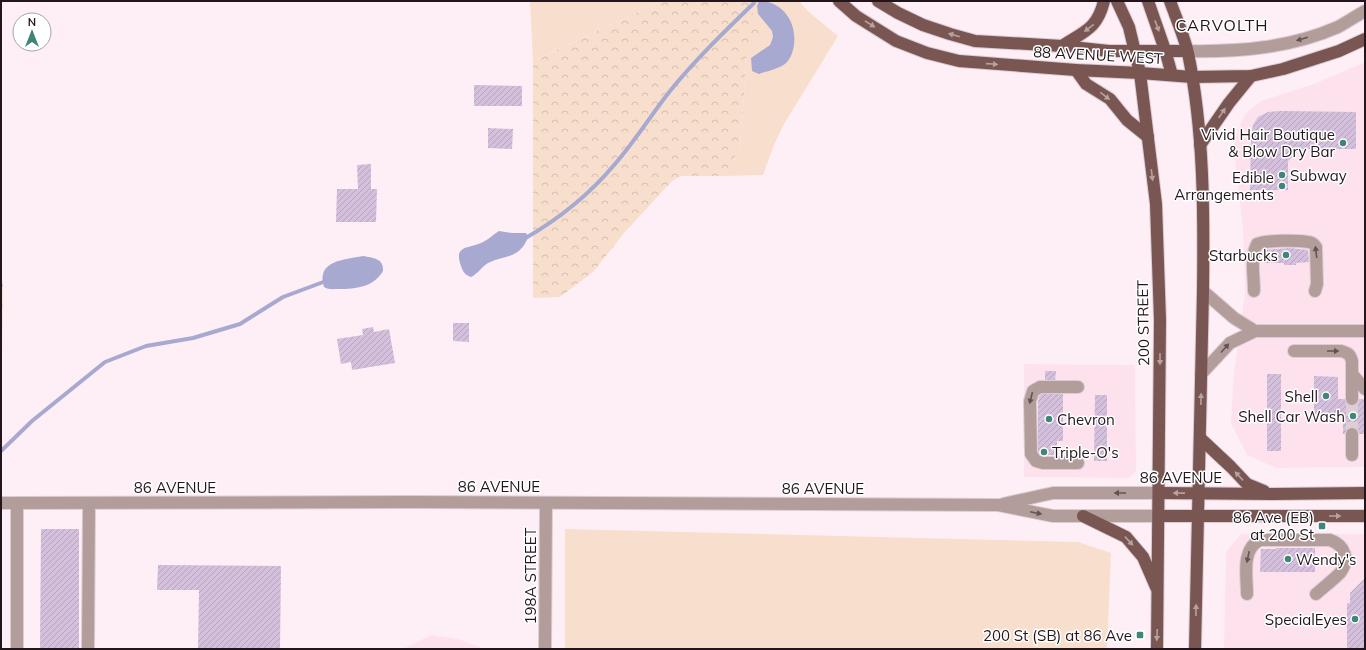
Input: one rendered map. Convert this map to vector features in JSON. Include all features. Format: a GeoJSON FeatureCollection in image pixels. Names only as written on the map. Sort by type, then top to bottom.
{"type":"FeatureCollection","features":[{"type":"Feature","properties":{"kind":"main road","name":"88 AVENUE WEST"},"geometry":{"type":"LineString","coordinates":[[839,1],[856,16],[896,40],[927,53],[959,62],[1192,77],[1252,76],[1283,69],[1339,52],[1365,38]]}},
{"type":"Feature","properties":{"kind":"main road","name":"88 AVENUE WEST"},"geometry":{"type":"LineString","coordinates":[[878,1],[923,25],[976,41],[1110,50],[1165,50],[1187,52]]}},
{"type":"Feature","properties":{"kind":"main road"},"geometry":{"type":"LineString","coordinates":[[1062,46],[1093,26],[1101,15],[1104,1]]}},
{"type":"Feature","properties":{"kind":"main road","name":"200 STREET"},"geometry":{"type":"LineString","coordinates":[[1117,1],[1129,27],[1140,73],[1156,204],[1160,320],[1157,649]]}},
{"type":"Feature","properties":{"kind":"main road"},"geometry":{"type":"LineString","coordinates":[[1148,1],[1172,75]]}},
{"type":"Feature","properties":{"kind":"main road"},"geometry":{"type":"LineString","coordinates":[[1170,1],[1187,52],[1197,101],[1204,241],[1195,649]]}},
{"type":"Feature","properties":{"kind":"main road"},"geometry":{"type":"LineString","coordinates":[[1076,70],[1086,84],[1110,99],[1127,120],[1148,136]]}},
{"type":"Feature","properties":{"kind":"main road"},"geometry":{"type":"LineString","coordinates":[[1200,145],[1229,103],[1252,76]]}},
{"type":"Feature","properties":{"kind":"main road"},"geometry":{"type":"LineString","coordinates":[[1200,438],[1247,484],[1273,494]]}},
{"type":"Feature","properties":{"kind":"main road","name":"86 AVENUE"},"geometry":{"type":"LineString","coordinates":[[1159,493],[1365,493]]}},
{"type":"Feature","properties":{"kind":"main road"},"geometry":{"type":"LineString","coordinates":[[1083,516],[1126,537],[1143,557],[1158,592]]}},
{"type":"Feature","properties":{"kind":"main road","name":"86 AVENUE"},"geometry":{"type":"LineString","coordinates":[[1159,516],[1365,516]]}},
{"type":"Feature","properties":{"kind":"street","name":"88 AVENUE WEST"},"geometry":{"type":"LineString","coordinates":[[1187,52],[1214,52],[1277,46],[1304,39],[1339,26],[1365,11]]}},
{"type":"Feature","properties":{"kind":"street"},"geometry":{"type":"LineString","coordinates":[[1254,290],[1254,249],[1257,244],[1267,241],[1305,241],[1313,243],[1316,247],[1317,284],[1315,291]]}},
{"type":"Feature","properties":{"kind":"street"},"geometry":{"type":"LineString","coordinates":[[1203,291],[1234,318],[1255,331]]}},
{"type":"Feature","properties":{"kind":"street"},"geometry":{"type":"LineString","coordinates":[[1201,374],[1230,343],[1255,331],[1365,331]]}},
{"type":"Feature","properties":{"kind":"street"},"geometry":{"type":"LineString","coordinates":[[1294,351],[1341,351],[1347,353],[1352,361],[1352,399]]}},
{"type":"Feature","properties":{"kind":"street"},"geometry":{"type":"LineString","coordinates":[[1352,374],[1365,389]]}},
{"type":"Feature","properties":{"kind":"street"},"geometry":{"type":"LineString","coordinates":[[1078,387],[1040,387],[1033,391],[1030,401],[1031,454],[1036,461],[1043,463],[1078,463]]}},
{"type":"Feature","properties":{"kind":"street"},"geometry":{"type":"LineString","coordinates":[[1352,434],[1352,454]]}},
{"type":"Feature","properties":{"kind":"street","name":"86 AVENUE"},"geometry":{"type":"LineString","coordinates":[[998,505],[1053,493],[1159,493]]}},
{"type":"Feature","properties":{"kind":"street","name":"86 AVENUE"},"geometry":{"type":"LineString","coordinates":[[1,503],[546,502],[998,505],[1053,516],[1159,516]]}},
{"type":"Feature","properties":{"kind":"street","name":"198A STREET"},"geometry":{"type":"LineString","coordinates":[[545,649],[546,502]]}},
{"type":"Feature","properties":{"kind":"street"},"geometry":{"type":"LineString","coordinates":[[17,503],[17,649]]}},
{"type":"Feature","properties":{"kind":"street"},"geometry":{"type":"LineString","coordinates":[[88,649],[89,503]]}},
{"type":"Feature","properties":{"kind":"street"},"geometry":{"type":"LineString","coordinates":[[1247,594],[1247,558],[1254,543],[1260,540],[1330,540],[1337,542],[1345,553],[1344,565],[1340,572],[1316,594]]}},
{"type":"Feature","properties":{"kind":"shaded area"},"geometry":{"type":"Polygon","coordinates":[[[1365,62],[1365,467],[1276,468],[1247,455],[1231,423],[1234,373],[1245,293],[1243,228],[1234,150],[1238,130],[1245,114],[1261,101],[1314,84],[1365,62]]]}},
{"type":"Feature","properties":{"kind":"shaded area"},"geometry":{"type":"Polygon","coordinates":[[[1024,364],[1135,365],[1136,472],[1128,478],[1024,477],[1024,364]]]}},
{"type":"Feature","properties":{"kind":"shaded area"},"geometry":{"type":"Polygon","coordinates":[[[1241,534],[1365,534],[1365,649],[1224,649],[1226,552],[1241,534]]]}},
{"type":"Feature","properties":{"kind":"shaded area"},"geometry":{"type":"Polygon","coordinates":[[[431,635],[458,639],[485,649],[403,649],[431,635]]]}},
{"type":"Feature","properties":{"kind":"green space"},"geometry":{"type":"Polygon","coordinates":[[[530,1],[661,1],[533,61],[530,1]]]}},
{"type":"Feature","properties":{"kind":"green space"},"geometry":{"type":"Polygon","coordinates":[[[661,1],[749,1],[753,15],[766,32],[747,54],[740,148],[723,176],[681,176],[672,181],[625,232],[593,272],[560,297],[533,298],[533,61],[661,1]]]}},
{"type":"Feature","properties":{"kind":"green space"},"geometry":{"type":"Polygon","coordinates":[[[749,1],[759,1],[757,6],[758,14],[772,31],[773,37],[770,45],[751,58],[785,64],[776,5],[767,1],[799,1],[809,12],[838,36],[784,124],[774,145],[763,175],[723,176],[740,148],[747,54],[765,32],[753,15],[749,1]]]}},
{"type":"Feature","properties":{"kind":"green space"},"geometry":{"type":"Polygon","coordinates":[[[1,281],[3,281],[2,352],[1,352],[1,281]]]}},
{"type":"Feature","properties":{"kind":"green space"},"geometry":{"type":"Polygon","coordinates":[[[565,529],[1078,542],[1111,553],[1107,649],[565,649],[565,529]]]}},
{"type":"Feature","properties":{"kind":"water"},"geometry":{"type":"Polygon","coordinates":[[[759,1],[768,2],[775,5],[787,15],[791,21],[793,29],[794,45],[790,58],[785,64],[759,74],[752,71],[751,58],[770,45],[773,37],[772,31],[758,14],[757,6],[759,1]]]}},
{"type":"Feature","properties":{"kind":"water"},"geometry":{"type":"Polygon","coordinates":[[[499,231],[526,233],[528,237],[525,244],[516,253],[488,263],[471,277],[463,272],[459,259],[459,254],[461,251],[464,248],[483,242],[499,231]]]}},
{"type":"Feature","properties":{"kind":"water"},"geometry":{"type":"Polygon","coordinates":[[[363,256],[377,259],[382,263],[383,271],[375,281],[358,288],[327,289],[324,287],[324,271],[328,266],[340,260],[363,256]]]}},
{"type":"Feature","properties":{"kind":"building"},"geometry":{"type":"Polygon","coordinates":[[[474,85],[522,86],[522,106],[474,106],[474,85]]]}},
{"type":"Feature","properties":{"kind":"building"},"geometry":{"type":"Polygon","coordinates":[[[1268,112],[1356,112],[1356,149],[1299,149],[1288,161],[1288,190],[1250,190],[1251,137],[1253,125],[1258,117],[1268,112]]]}},
{"type":"Feature","properties":{"kind":"building"},"geometry":{"type":"Polygon","coordinates":[[[488,128],[513,129],[512,149],[488,148],[488,128]]]}},
{"type":"Feature","properties":{"kind":"building"},"geometry":{"type":"Polygon","coordinates":[[[371,164],[371,189],[377,189],[376,222],[336,222],[337,189],[358,189],[357,165],[371,164]]]}},
{"type":"Feature","properties":{"kind":"building","name":"Starbucks"},"geometry":{"type":"Polygon","coordinates":[[[1290,248],[1308,250],[1309,262],[1296,263],[1296,265],[1284,265],[1284,263],[1264,263],[1264,250],[1290,248]]]}},
{"type":"Feature","properties":{"kind":"building"},"geometry":{"type":"Polygon","coordinates":[[[453,323],[469,323],[469,342],[453,341],[453,323]]]}},
{"type":"Feature","properties":{"kind":"building"},"geometry":{"type":"Polygon","coordinates":[[[373,327],[374,332],[389,329],[395,363],[352,370],[351,362],[341,364],[337,339],[363,335],[362,329],[373,327]]]}},
{"type":"Feature","properties":{"kind":"building"},"geometry":{"type":"Polygon","coordinates":[[[1045,371],[1056,371],[1055,380],[1045,380],[1045,371]]]}},
{"type":"Feature","properties":{"kind":"building","name":"Shell"},"geometry":{"type":"Polygon","coordinates":[[[1267,374],[1281,374],[1281,451],[1267,451],[1267,374]]]}},
{"type":"Feature","properties":{"kind":"building"},"geometry":{"type":"Polygon","coordinates":[[[1314,376],[1338,377],[1338,399],[1345,399],[1349,406],[1355,406],[1359,399],[1364,399],[1364,434],[1359,434],[1358,430],[1352,427],[1348,428],[1345,434],[1343,434],[1343,416],[1314,416],[1314,376]]]}},
{"type":"Feature","properties":{"kind":"building","name":"Chevron"},"geometry":{"type":"Polygon","coordinates":[[[1042,394],[1063,394],[1063,441],[1057,441],[1057,455],[1041,455],[1038,452],[1038,402],[1039,396],[1042,394]]]}},
{"type":"Feature","properties":{"kind":"building","name":"Chevron"},"geometry":{"type":"Polygon","coordinates":[[[1095,395],[1107,395],[1107,461],[1094,461],[1095,395]]]}},
{"type":"Feature","properties":{"kind":"building"},"geometry":{"type":"Polygon","coordinates":[[[41,529],[79,529],[79,649],[40,649],[41,529]]]}},
{"type":"Feature","properties":{"kind":"building","name":"Wendy's"},"geometry":{"type":"Polygon","coordinates":[[[1315,548],[1315,572],[1260,572],[1261,549],[1315,548]]]}},
{"type":"Feature","properties":{"kind":"building"},"geometry":{"type":"Polygon","coordinates":[[[158,565],[281,566],[280,649],[198,649],[199,590],[157,590],[158,565]]]}},
{"type":"Feature","properties":{"kind":"building"},"geometry":{"type":"Polygon","coordinates":[[[1365,578],[1365,649],[1347,649],[1347,603],[1350,603],[1350,593],[1365,578]]]}},
{"type":"Feature","properties":{"kind":"waterway"},"geometry":{"type":"LineString","coordinates":[[524,239],[561,215],[595,186],[622,155],[680,79],[710,46],[754,3]]}},
{"type":"Feature","properties":{"kind":"waterway"},"geometry":{"type":"LineString","coordinates":[[1,451],[32,421],[105,362],[146,346],[193,338],[240,324],[283,297],[326,281]]}},
{"type":"Feature","properties":{"kind":"tunnel"},"geometry":{"type":"LineString","coordinates":[[1352,399],[1352,434]]}},
{"type":"Feature","properties":{"kind":"place","name":"Vivid Hair Boutique & Blow Dry Bar"},"geometry":{"type":"Point","coordinates":[1343,143]}},
{"type":"Feature","properties":{"kind":"place","name":"Subway"},"geometry":{"type":"Point","coordinates":[1282,175]}},
{"type":"Feature","properties":{"kind":"place","name":"Edible Arrangements"},"geometry":{"type":"Point","coordinates":[1282,186]}},
{"type":"Feature","properties":{"kind":"place","name":"Starbucks"},"geometry":{"type":"Point","coordinates":[1286,255]}},
{"type":"Feature","properties":{"kind":"place","name":"Shell"},"geometry":{"type":"Point","coordinates":[1326,396]}},
{"type":"Feature","properties":{"kind":"place","name":"Shell Car Wash"},"geometry":{"type":"Point","coordinates":[1353,416]}},
{"type":"Feature","properties":{"kind":"place","name":"Chevron"},"geometry":{"type":"Point","coordinates":[1049,419]}},
{"type":"Feature","properties":{"kind":"place","name":"Triple-O's"},"geometry":{"type":"Point","coordinates":[1044,452]}},
{"type":"Feature","properties":{"kind":"place","name":"86 Ave (EB) at 200 St"},"geometry":{"type":"Point","coordinates":[1322,526]}},
{"type":"Feature","properties":{"kind":"place","name":"Wendy's"},"geometry":{"type":"Point","coordinates":[1288,559]}},
{"type":"Feature","properties":{"kind":"place","name":"SpecialEyes"},"geometry":{"type":"Point","coordinates":[1355,619]}},
{"type":"Feature","properties":{"kind":"place","name":"200 St (SB) at 86 Ave"},"geometry":{"type":"Point","coordinates":[1140,635]}},
{"type":"Feature","properties":{"kind":"district","name":"CARVOLTH"},"geometry":{"type":"Point","coordinates":[1222,25]}}]}
